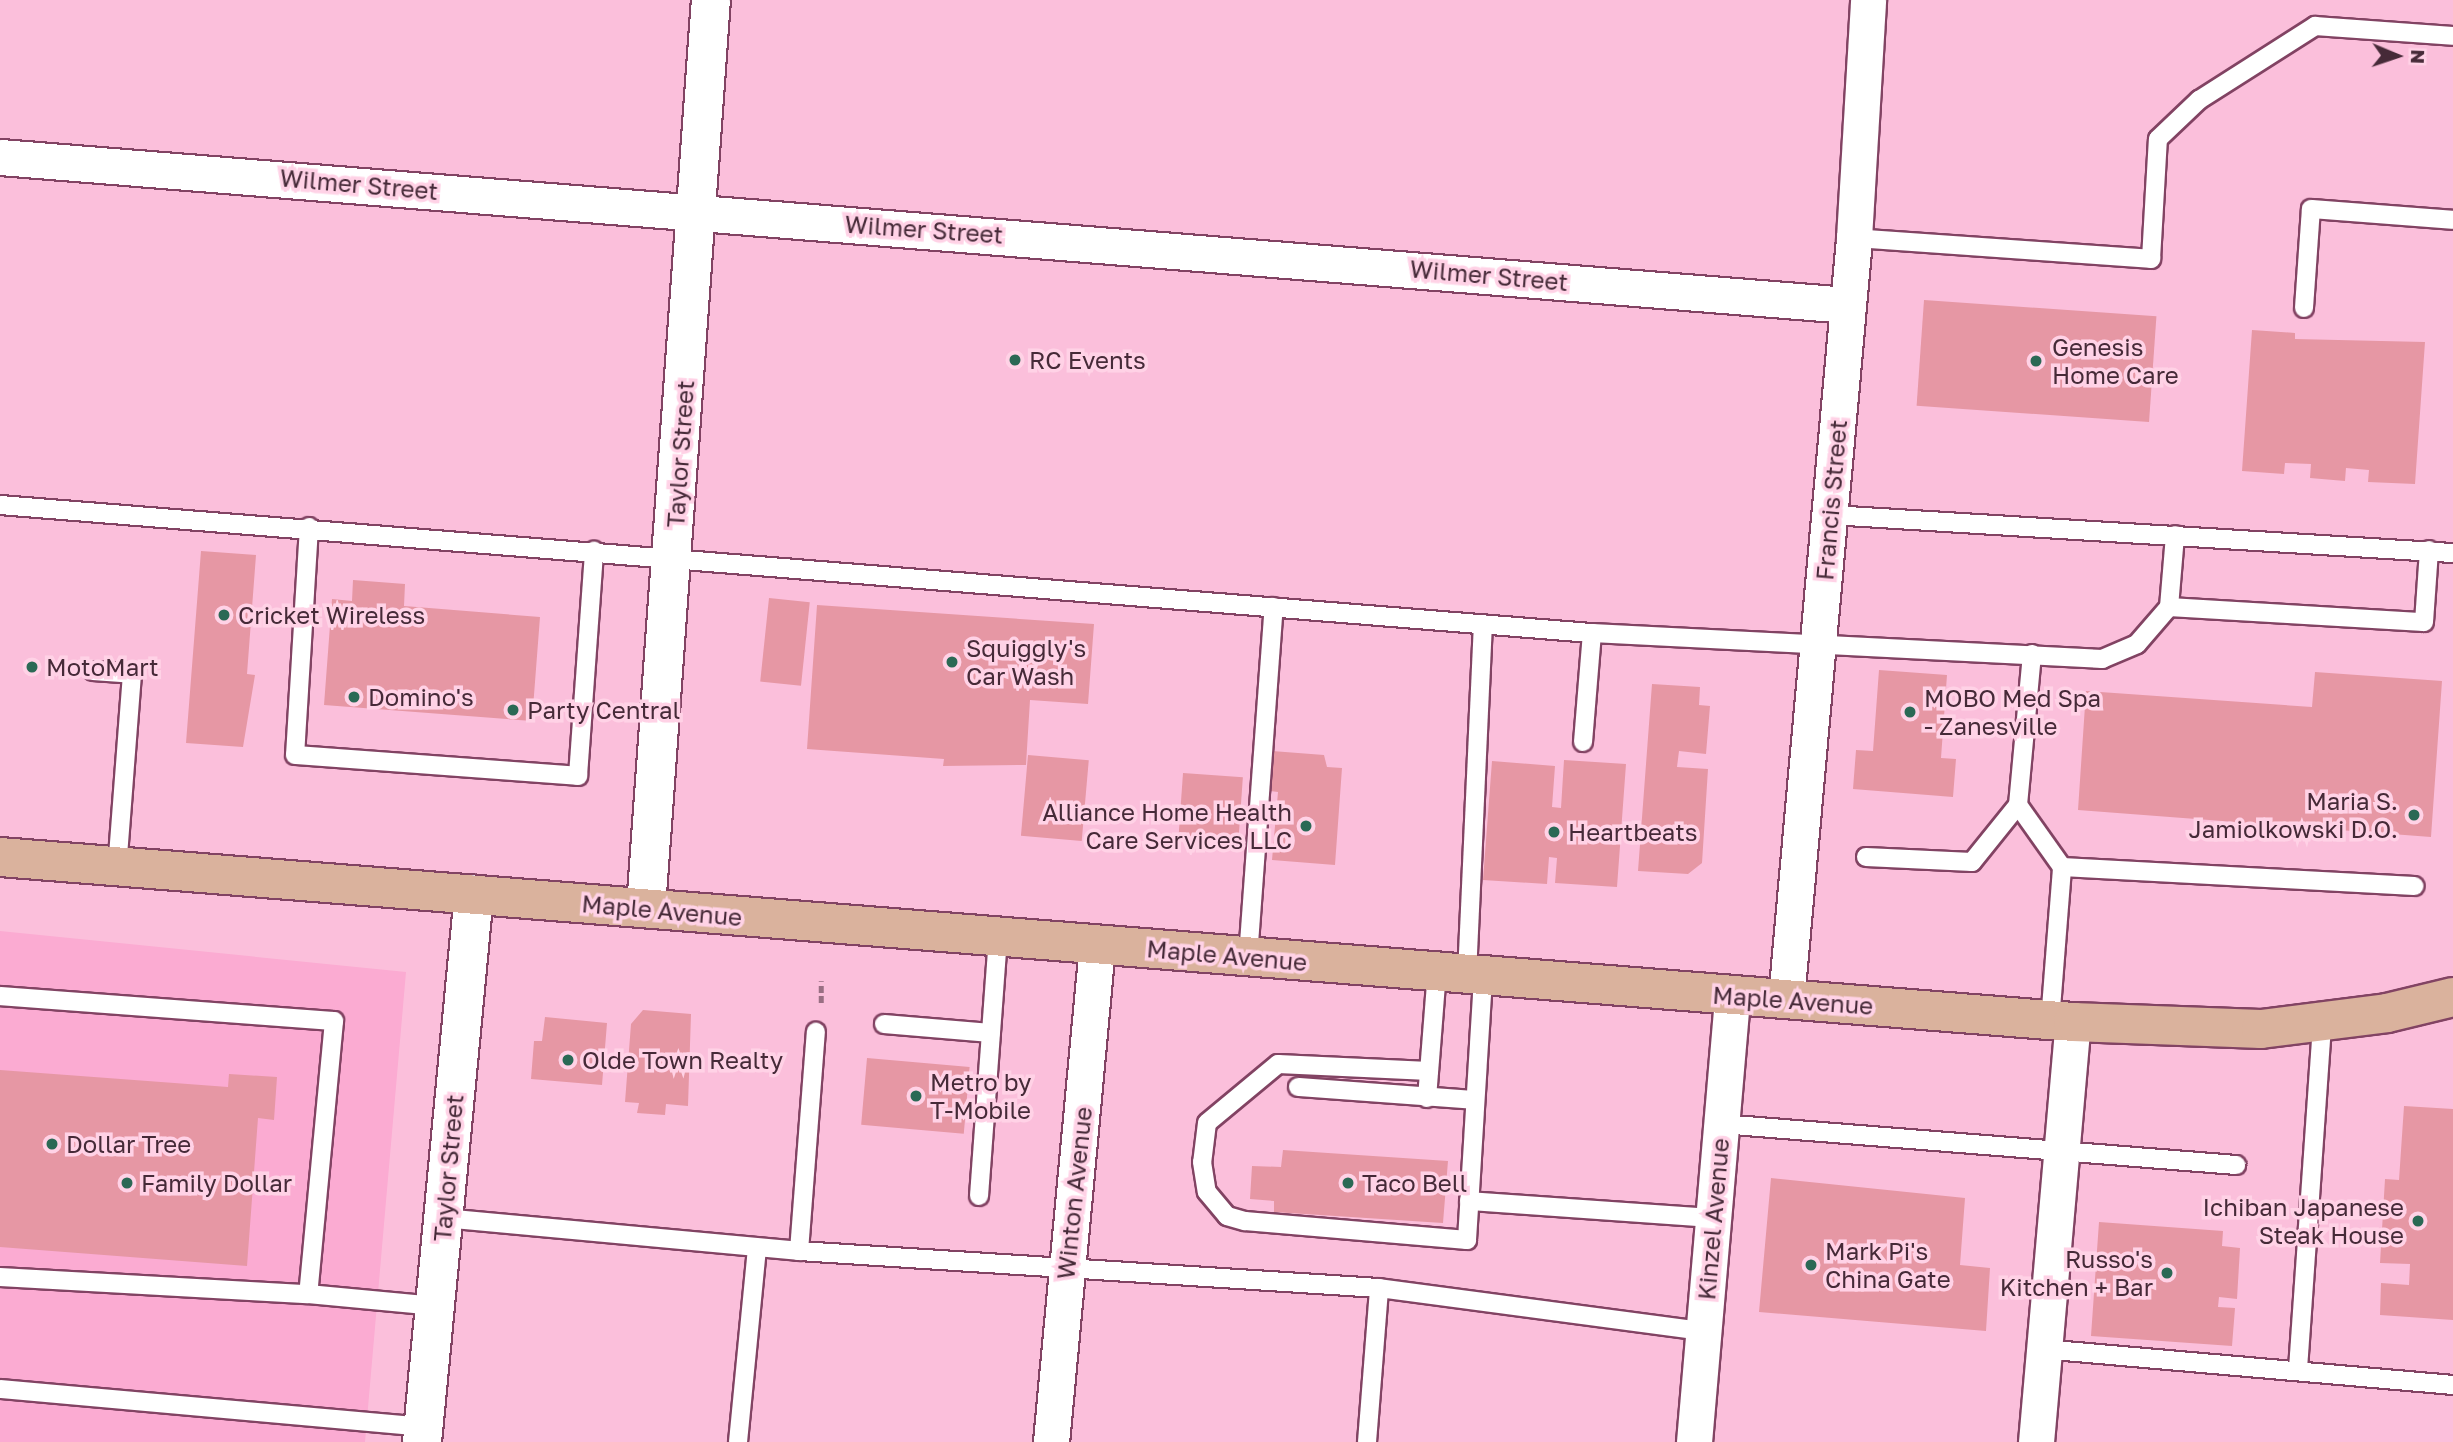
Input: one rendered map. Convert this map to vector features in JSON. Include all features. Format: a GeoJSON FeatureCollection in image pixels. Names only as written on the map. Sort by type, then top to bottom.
{"type":"FeatureCollection","features":[{"type":"Feature","properties":{"kind":"main road","name":"Maple Avenue"},"geometry":{"type":"LineString","coordinates":[[0,857],[2062,1022],[2261,1029],[2322,1023],[2453,997]]}},
{"type":"Feature","properties":{"kind":"street","name":"Taylor Street"},"geometry":{"type":"LineString","coordinates":[[646,908],[711,0]]}},
{"type":"Feature","properties":{"kind":"street","name":"Francis Street"},"geometry":{"type":"LineString","coordinates":[[1786,999],[1854,237],[1868,0]]}},
{"type":"Feature","properties":{"kind":"street","name":"Wilmer Street"},"geometry":{"type":"LineString","coordinates":[[0,157],[1848,305]]}},
{"type":"Feature","properties":{"kind":"street","name":"Taylor Street"},"geometry":{"type":"LineString","coordinates":[[423,1434],[474,894]]}},
{"type":"Feature","properties":{"kind":"street","name":"Winton Avenue"},"geometry":{"type":"LineString","coordinates":[[1051,1442],[1097,945]]}},
{"type":"Feature","properties":{"kind":"street","name":"Kinzel Avenue"},"geometry":{"type":"LineString","coordinates":[[1694,1442],[1732,996]]}},
{"type":"Feature","properties":{"kind":"street"},"geometry":{"type":"LineString","coordinates":[[2036,1442],[2061,1153],[2062,1022]]}},
{"type":"Feature","properties":{"kind":"lane"},"geometry":{"type":"LineString","coordinates":[[1854,237],[2151,259],[2158,139],[2199,100],[2315,26],[2453,36]]}},
{"type":"Feature","properties":{"kind":"lane"},"geometry":{"type":"LineString","coordinates":[[2304,307],[2311,209],[2453,220]]}},
{"type":"Feature","properties":{"kind":"lane"},"geometry":{"type":"LineString","coordinates":[[0,505],[309,527],[1592,633],[1817,647],[2102,659],[2137,644],[2169,607],[2175,535]]}},
{"type":"Feature","properties":{"kind":"lane"},"geometry":{"type":"LineString","coordinates":[[1831,515],[2453,552]]}},
{"type":"Feature","properties":{"kind":"lane"},"geometry":{"type":"LineString","coordinates":[[309,527],[295,755],[578,776],[594,551]]}},
{"type":"Feature","properties":{"kind":"lane"},"geometry":{"type":"LineString","coordinates":[[2169,607],[2424,622],[2429,550]]}},
{"type":"Feature","properties":{"kind":"lane"},"geometry":{"type":"LineString","coordinates":[[1248,957],[1275,607]]}},
{"type":"Feature","properties":{"kind":"lane"},"geometry":{"type":"LineString","coordinates":[[1429,1071],[1278,1064],[1207,1123],[1207,1192],[1227,1216],[1245,1221],[1467,1240],[1475,1100],[1462,974],[1483,624]]}},
{"type":"Feature","properties":{"kind":"lane"},"geometry":{"type":"LineString","coordinates":[[1583,743],[1592,633]]}},
{"type":"Feature","properties":{"kind":"lane"},"geometry":{"type":"LineString","coordinates":[[1866,857],[1972,862],[2018,805],[2032,654]]}},
{"type":"Feature","properties":{"kind":"lane"},"geometry":{"type":"LineString","coordinates":[[93,671],[132,674],[117,866]]}},
{"type":"Feature","properties":{"kind":"lane"},"geometry":{"type":"LineString","coordinates":[[2018,805],[2062,867],[2062,1022]]}},
{"type":"Feature","properties":{"kind":"lane"},"geometry":{"type":"LineString","coordinates":[[2062,867],[2414,886]]}},
{"type":"Feature","properties":{"kind":"lane"},"geometry":{"type":"LineString","coordinates":[[979,1196],[998,937]]}},
{"type":"Feature","properties":{"kind":"lane"},"geometry":{"type":"LineString","coordinates":[[1427,1098],[1429,1071],[1462,974]]}},
{"type":"Feature","properties":{"kind":"lane"},"geometry":{"type":"LineString","coordinates":[[0,996],[334,1021],[308,1294]]}},
{"type":"Feature","properties":{"kind":"lane"},"geometry":{"type":"LineString","coordinates":[[2298,1369],[2322,1023]]}},
{"type":"Feature","properties":{"kind":"lane"},"geometry":{"type":"LineString","coordinates":[[884,1024],[991,1033]]}},
{"type":"Feature","properties":{"kind":"lane"},"geometry":{"type":"LineString","coordinates":[[799,1251],[816,1032]]}},
{"type":"Feature","properties":{"kind":"lane"},"geometry":{"type":"LineString","coordinates":[[1298,1087],[1475,1100]]}},
{"type":"Feature","properties":{"kind":"lane"},"geometry":{"type":"LineString","coordinates":[[1721,1124],[2236,1165]]}},
{"type":"Feature","properties":{"kind":"lane"},"geometry":{"type":"LineString","coordinates":[[1469,1201],[1713,1219]]}},
{"type":"Feature","properties":{"kind":"lane"},"geometry":{"type":"LineString","coordinates":[[443,1218],[757,1248],[1066,1270],[1379,1288],[1703,1331]]}},
{"type":"Feature","properties":{"kind":"lane"},"geometry":{"type":"LineString","coordinates":[[738,1442],[757,1248]]}},
{"type":"Feature","properties":{"kind":"lane"},"geometry":{"type":"LineString","coordinates":[[0,1277],[308,1294],[435,1306]]}},
{"type":"Feature","properties":{"kind":"lane"},"geometry":{"type":"LineString","coordinates":[[1367,1442],[1379,1288]]}},
{"type":"Feature","properties":{"kind":"lane"},"geometry":{"type":"LineString","coordinates":[[2042,1349],[2298,1369],[2453,1385]]}},
{"type":"Feature","properties":{"kind":"lane"},"geometry":{"type":"LineString","coordinates":[[0,1389],[423,1434]]}},
{"type":"Feature","properties":{"kind":"path"},"geometry":{"type":"LineString","coordinates":[[821,981],[821,1004]]}},
{"type":"Feature","properties":{"kind":"shaded area"},"geometry":{"type":"Polygon","coordinates":[[[0,931],[406,972],[365,1442],[0,1442],[0,931]]]}},
{"type":"Feature","properties":{"kind":"building","name":"Genesis Home Care"},"geometry":{"type":"Polygon","coordinates":[[[1924,300],[2156,316],[2149,422],[1917,406],[1924,300]]]}},
{"type":"Feature","properties":{"kind":"building"},"geometry":{"type":"Polygon","coordinates":[[[2252,330],[2295,333],[2295,339],[2425,342],[2415,484],[2368,482],[2369,470],[2346,468],[2345,481],[2310,478],[2311,464],[2285,463],[2284,474],[2242,471],[2252,330]]]}},
{"type":"Feature","properties":{"kind":"building","name":"Cricket Wireless"},"geometry":{"type":"Polygon","coordinates":[[[201,551],[256,555],[247,674],[255,675],[243,747],[186,743],[201,551]]]}},
{"type":"Feature","properties":{"kind":"building"},"geometry":{"type":"Polygon","coordinates":[[[353,580],[405,584],[404,606],[540,617],[532,721],[324,705],[332,599],[352,601],[353,580]]]}},
{"type":"Feature","properties":{"kind":"building"},"geometry":{"type":"Polygon","coordinates":[[[769,598],[810,602],[801,686],[760,682],[769,598]]]}},
{"type":"Feature","properties":{"kind":"building","name":"Squiggly's Car Wash"},"geometry":{"type":"Polygon","coordinates":[[[817,605],[1094,624],[1088,704],[1030,700],[1026,765],[943,766],[944,759],[807,749],[817,605]]]}},
{"type":"Feature","properties":{"kind":"building","name":"MOBO Med Spa - Zanesville"},"geometry":{"type":"Polygon","coordinates":[[[1879,670],[1947,675],[1941,758],[1956,759],[1953,797],[1853,789],[1856,750],[1873,751],[1879,670]]]}},
{"type":"Feature","properties":{"kind":"building"},"geometry":{"type":"Polygon","coordinates":[[[2315,672],[2442,681],[2431,837],[2078,810],[2086,691],[2312,707],[2315,672]]]}},
{"type":"Feature","properties":{"kind":"building"},"geometry":{"type":"Polygon","coordinates":[[[1652,684],[1700,687],[1699,705],[1710,706],[1706,754],[1679,751],[1677,767],[1708,769],[1702,863],[1688,874],[1638,871],[1652,684]]]}},
{"type":"Feature","properties":{"kind":"building","name":"Alliance Home Health Care Services LLC"},"geometry":{"type":"Polygon","coordinates":[[[1272,751],[1324,755],[1327,767],[1342,768],[1335,865],[1272,860],[1278,792],[1269,791],[1272,751]]]}},
{"type":"Feature","properties":{"kind":"building"},"geometry":{"type":"Polygon","coordinates":[[[1028,755],[1089,760],[1082,841],[1021,836],[1028,755]]]}},
{"type":"Feature","properties":{"kind":"building","name":"Heartbeats"},"geometry":{"type":"Polygon","coordinates":[[[1564,760],[1626,764],[1617,887],[1555,883],[1557,858],[1549,857],[1547,884],[1483,880],[1492,761],[1555,766],[1552,807],[1561,808],[1564,760]]]}},
{"type":"Feature","properties":{"kind":"building"},"geometry":{"type":"Polygon","coordinates":[[[1183,773],[1243,777],[1238,841],[1179,837],[1183,773]]]}},
{"type":"Feature","properties":{"kind":"building"},"geometry":{"type":"Polygon","coordinates":[[[643,1010],[691,1014],[688,1106],[666,1104],[665,1115],[637,1113],[639,1103],[625,1102],[631,1024],[643,1010]]]}},
{"type":"Feature","properties":{"kind":"building","name":"Olde Town Realty"},"geometry":{"type":"Polygon","coordinates":[[[545,1017],[607,1023],[602,1085],[531,1079],[534,1041],[542,1041],[545,1017]]]}},
{"type":"Feature","properties":{"kind":"building","name":"Metro by T-Mobile"},"geometry":{"type":"Polygon","coordinates":[[[867,1058],[970,1067],[964,1134],[861,1125],[867,1058]]]}},
{"type":"Feature","properties":{"kind":"building","name":"Family Dollar"},"geometry":{"type":"Polygon","coordinates":[[[0,1070],[228,1087],[229,1074],[277,1077],[274,1120],[258,1118],[247,1266],[0,1247],[0,1070]]]}},
{"type":"Feature","properties":{"kind":"building","name":"Ichiban Japanese Steak House"},"geometry":{"type":"Polygon","coordinates":[[[2404,1106],[2453,1109],[2453,1320],[2380,1315],[2381,1283],[2409,1285],[2410,1264],[2380,1263],[2385,1179],[2399,1180],[2404,1106]]]}},
{"type":"Feature","properties":{"kind":"building","name":"Taco Bell"},"geometry":{"type":"Polygon","coordinates":[[[1283,1150],[1448,1161],[1443,1223],[1274,1212],[1274,1201],[1250,1199],[1252,1166],[1281,1167],[1283,1150]]]}},
{"type":"Feature","properties":{"kind":"building"},"geometry":{"type":"Polygon","coordinates":[[[1771,1178],[1965,1198],[1960,1265],[1990,1268],[1986,1331],[1759,1312],[1771,1178]]]}},
{"type":"Feature","properties":{"kind":"building","name":"Russo's Kitchen + Bar"},"geometry":{"type":"Polygon","coordinates":[[[2099,1222],[2223,1231],[2222,1246],[2240,1248],[2237,1299],[2219,1297],[2218,1307],[2235,1308],[2232,1346],[2091,1336],[2099,1222]]]}},
{"type":"Feature","properties":{"kind":"place","name":"RC Events"},"geometry":{"type":"Point","coordinates":[1015,360]}},
{"type":"Feature","properties":{"kind":"place","name":"Genesis Home Care"},"geometry":{"type":"Point","coordinates":[2036,361]}},
{"type":"Feature","properties":{"kind":"place","name":"Cricket Wireless"},"geometry":{"type":"Point","coordinates":[224,615]}},
{"type":"Feature","properties":{"kind":"place","name":"Squiggly's Car Wash"},"geometry":{"type":"Point","coordinates":[952,662]}},
{"type":"Feature","properties":{"kind":"place","name":"MotoMart"},"geometry":{"type":"Point","coordinates":[32,667]}},
{"type":"Feature","properties":{"kind":"place","name":"Domino's"},"geometry":{"type":"Point","coordinates":[354,697]}},
{"type":"Feature","properties":{"kind":"place","name":"Party Central"},"geometry":{"type":"Point","coordinates":[513,710]}},
{"type":"Feature","properties":{"kind":"place","name":"MOBO Med Spa - Zanesville"},"geometry":{"type":"Point","coordinates":[1910,712]}},
{"type":"Feature","properties":{"kind":"place","name":"Maria S. Jamiolkowski D.O."},"geometry":{"type":"Point","coordinates":[2414,815]}},
{"type":"Feature","properties":{"kind":"place","name":"Alliance Home Health Care Services LLC"},"geometry":{"type":"Point","coordinates":[1306,826]}},
{"type":"Feature","properties":{"kind":"place","name":"Heartbeats"},"geometry":{"type":"Point","coordinates":[1554,832]}},
{"type":"Feature","properties":{"kind":"place","name":"Olde Town Realty"},"geometry":{"type":"Point","coordinates":[568,1060]}},
{"type":"Feature","properties":{"kind":"place","name":"Metro by T-Mobile"},"geometry":{"type":"Point","coordinates":[916,1096]}},
{"type":"Feature","properties":{"kind":"place","name":"Dollar Tree"},"geometry":{"type":"Point","coordinates":[52,1144]}},
{"type":"Feature","properties":{"kind":"place","name":"Family Dollar"},"geometry":{"type":"Point","coordinates":[127,1183]}},
{"type":"Feature","properties":{"kind":"place","name":"Taco Bell"},"geometry":{"type":"Point","coordinates":[1348,1183]}},
{"type":"Feature","properties":{"kind":"place","name":"Ichiban Japanese Steak House"},"geometry":{"type":"Point","coordinates":[2418,1221]}},
{"type":"Feature","properties":{"kind":"place","name":"Mark Pi's China Gate"},"geometry":{"type":"Point","coordinates":[1811,1265]}},
{"type":"Feature","properties":{"kind":"place","name":"Russo's Kitchen + Bar"},"geometry":{"type":"Point","coordinates":[2167,1273]}}]}
